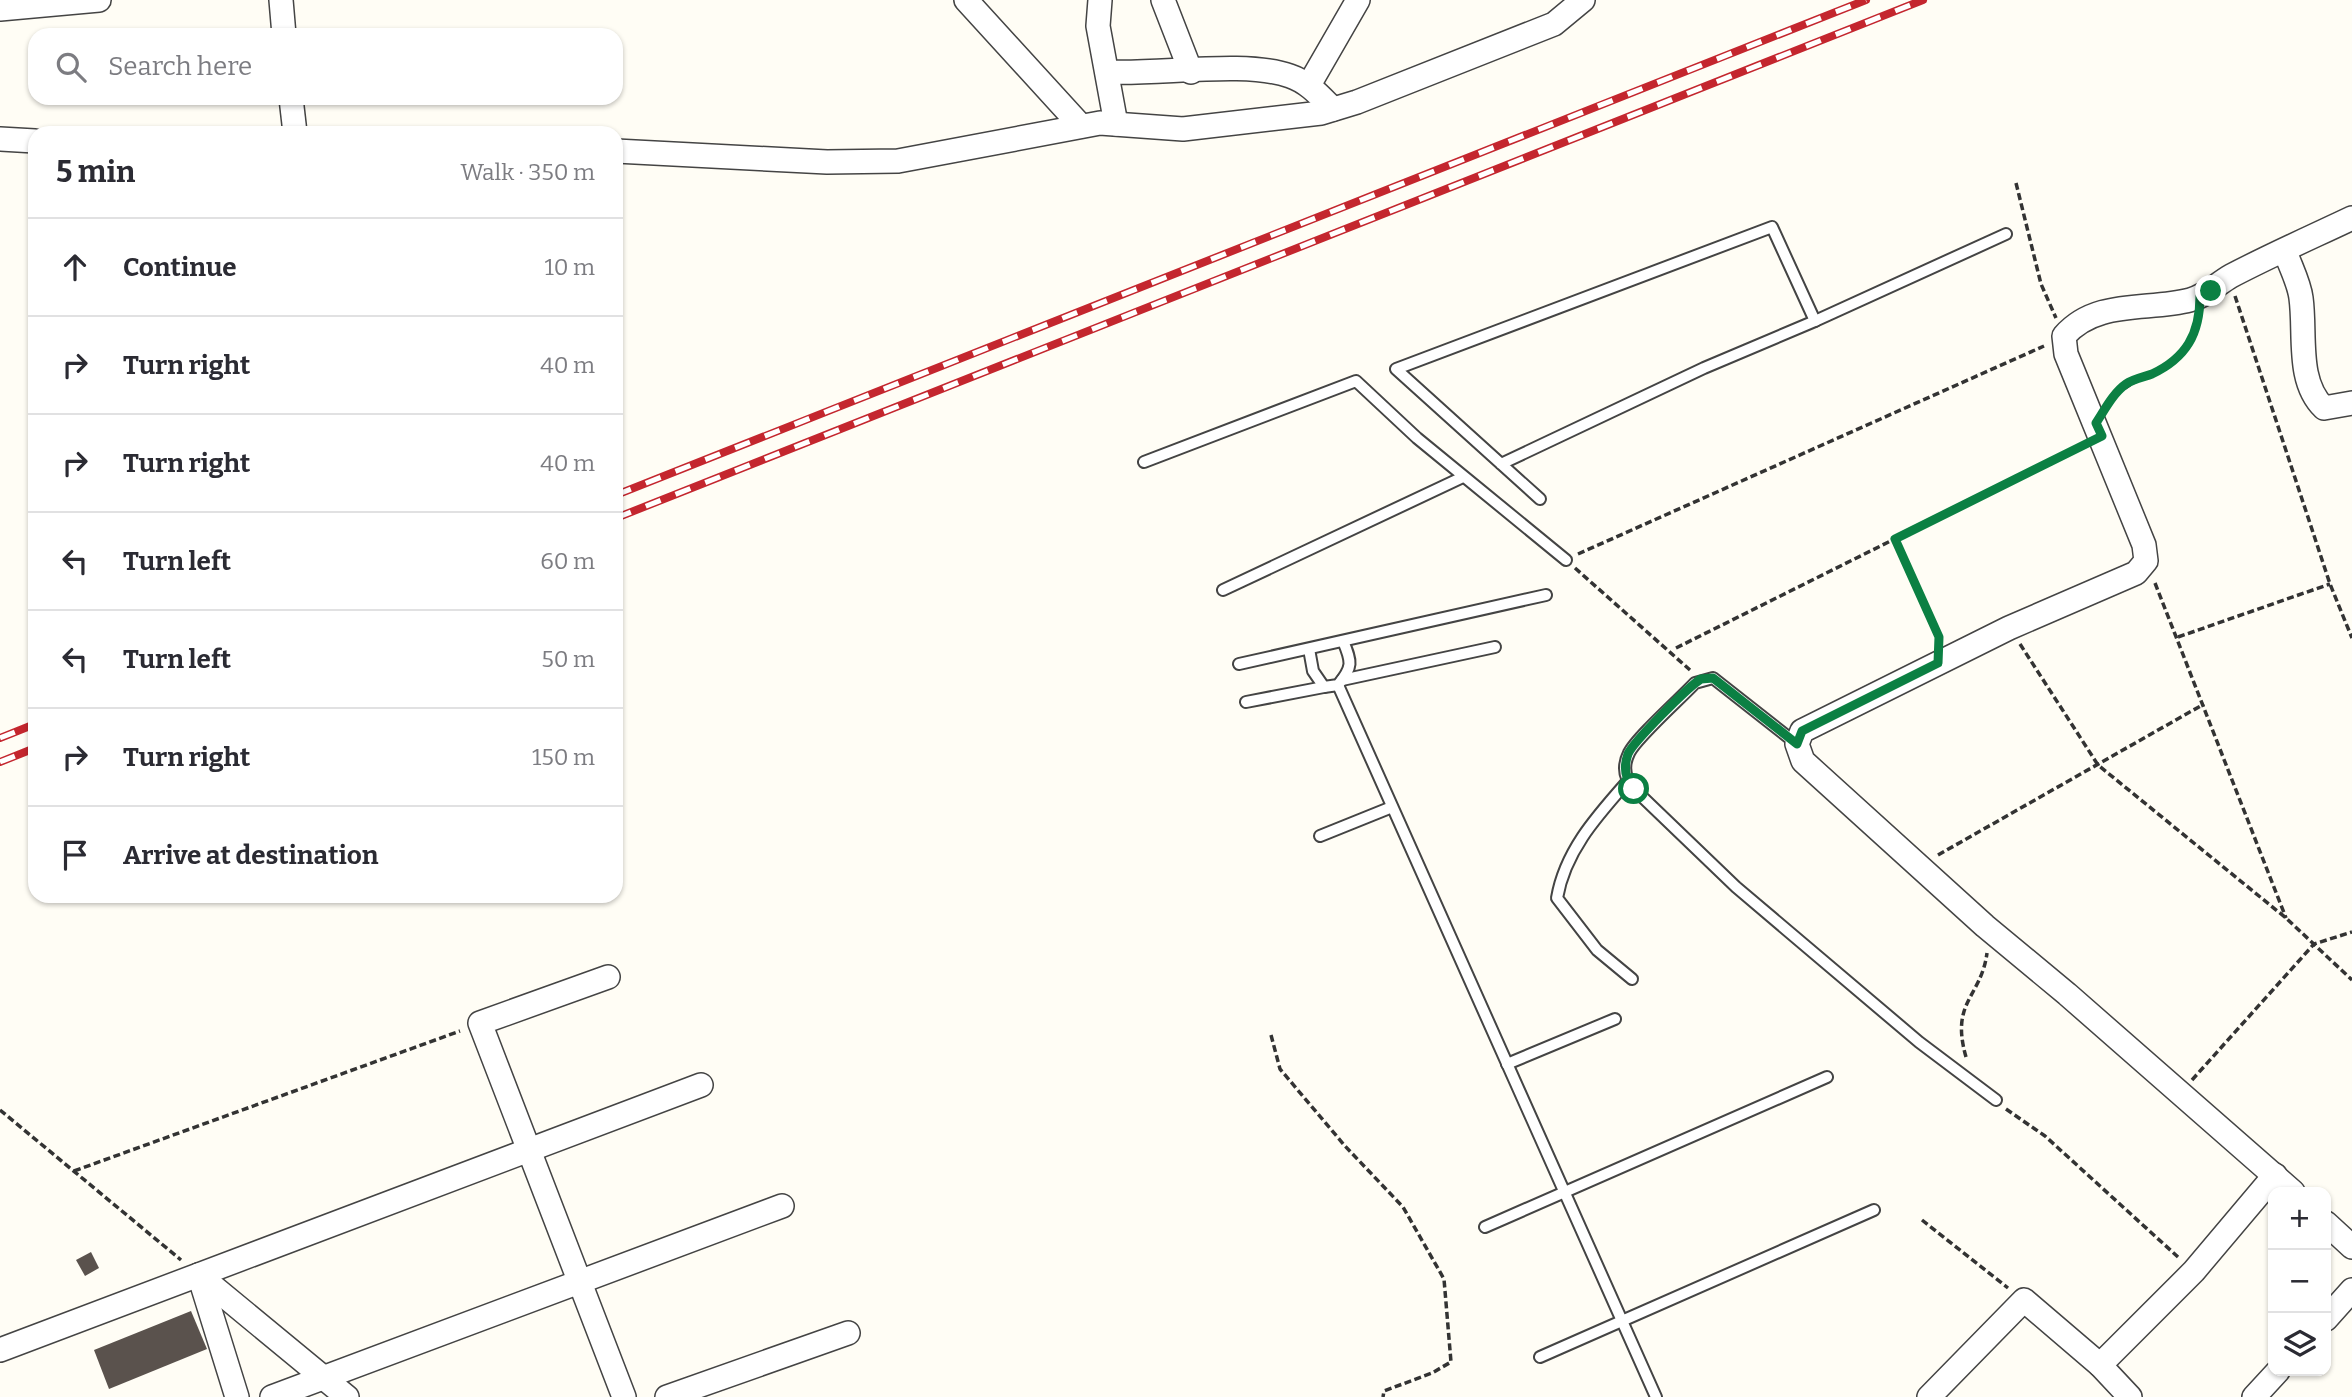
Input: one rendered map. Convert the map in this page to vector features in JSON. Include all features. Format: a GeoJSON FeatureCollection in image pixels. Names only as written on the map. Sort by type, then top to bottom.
{"type":"FeatureCollection","features":[{"type":"Feature","properties":{"kind":"street"},"geometry":{"type":"LineString","coordinates":[[0,9],[100,0]]}},
{"type":"Feature","properties":{"kind":"street"},"geometry":{"type":"LineString","coordinates":[[281,0],[283,28]]}},
{"type":"Feature","properties":{"kind":"street"},"geometry":{"type":"LineString","coordinates":[[965,0],[1081,126]]}},
{"type":"Feature","properties":{"kind":"street"},"geometry":{"type":"LineString","coordinates":[[1100,0],[1098,26],[1116,124]]}},
{"type":"Feature","properties":{"kind":"street"},"geometry":{"type":"LineString","coordinates":[[1163,0],[1191,72]]}},
{"type":"Feature","properties":{"kind":"street"},"geometry":{"type":"LineString","coordinates":[[623,151],[827,162],[898,161],[1081,126],[1116,124],[1184,129],[1221,127],[1357,103],[1544,28],[1566,17],[1583,0]]}},
{"type":"Feature","properties":{"kind":"street"},"geometry":{"type":"LineString","coordinates":[[1309,85],[1346,6]]}},
{"type":"Feature","properties":{"kind":"street"},"geometry":{"type":"LineString","coordinates":[[1107,72],[1264,70],[1292,76],[1309,85],[1333,109]]}},
{"type":"Feature","properties":{"kind":"street"},"geometry":{"type":"LineString","coordinates":[[292,105],[294,126]]}},
{"type":"Feature","properties":{"kind":"street"},"geometry":{"type":"LineString","coordinates":[[0,139],[28,141]]}},
{"type":"Feature","properties":{"kind":"street"},"geometry":{"type":"LineString","coordinates":[[2288,1187],[2181,1092],[1985,926],[1804,761],[1797,744],[1802,731],[2009,628],[2136,573],[2146,561],[2144,545],[2066,354],[2064,336],[2073,327],[2095,315],[2129,306],[2171,304],[2200,296],[2229,278],[2352,218]]}},
{"type":"Feature","properties":{"kind":"street"},"geometry":{"type":"LineString","coordinates":[[2285,251],[2301,295],[2308,382],[2314,398],[2325,408],[2352,403]]}},
{"type":"Feature","properties":{"kind":"street"},"geometry":{"type":"LineString","coordinates":[[608,977],[480,1023],[624,1397]]}},
{"type":"Feature","properties":{"kind":"street"},"geometry":{"type":"LineString","coordinates":[[0,1350],[701,1085]]}},
{"type":"Feature","properties":{"kind":"street"},"geometry":{"type":"LineString","coordinates":[[2100,1365],[2194,1271],[2276,1175]]}},
{"type":"Feature","properties":{"kind":"street"},"geometry":{"type":"LineString","coordinates":[[272,1397],[782,1206]]}},
{"type":"Feature","properties":{"kind":"street"},"geometry":{"type":"LineString","coordinates":[[2331,1228],[2352,1247]]}},
{"type":"Feature","properties":{"kind":"street"},"geometry":{"type":"LineString","coordinates":[[199,1275],[347,1397]]}},
{"type":"Feature","properties":{"kind":"street"},"geometry":{"type":"LineString","coordinates":[[199,1275],[237,1397]]}},
{"type":"Feature","properties":{"kind":"street"},"geometry":{"type":"LineString","coordinates":[[2331,1313],[2352,1290]]}},
{"type":"Feature","properties":{"kind":"street"},"geometry":{"type":"LineString","coordinates":[[1929,1397],[2024,1300],[2100,1365],[2121,1394]]}},
{"type":"Feature","properties":{"kind":"street"},"geometry":{"type":"LineString","coordinates":[[667,1397],[848,1333]]}},
{"type":"Feature","properties":{"kind":"street"},"geometry":{"type":"LineString","coordinates":[[2254,1397],[2273,1376]]}},
{"type":"Feature","properties":{"kind":"lane"},"geometry":{"type":"LineString","coordinates":[[1540,499],[1396,369],[1772,227],[1815,321]]}},
{"type":"Feature","properties":{"kind":"lane"},"geometry":{"type":"LineString","coordinates":[[1501,464],[1704,368],[2006,234]]}},
{"type":"Feature","properties":{"kind":"lane"},"geometry":{"type":"LineString","coordinates":[[1143,462],[1356,381],[1464,477],[1566,560]]}},
{"type":"Feature","properties":{"kind":"lane"},"geometry":{"type":"LineString","coordinates":[[1223,590],[1464,477]]}},
{"type":"Feature","properties":{"kind":"lane"},"geometry":{"type":"LineString","coordinates":[[1239,664],[1546,595]]}},
{"type":"Feature","properties":{"kind":"lane"},"geometry":{"type":"LineString","coordinates":[[1340,683],[1350,671],[1350,656],[1343,641]]}},
{"type":"Feature","properties":{"kind":"lane"},"geometry":{"type":"LineString","coordinates":[[1246,702],[1324,687],[1495,647]]}},
{"type":"Feature","properties":{"kind":"lane"},"geometry":{"type":"LineString","coordinates":[[1309,649],[1312,671],[1324,687]]}},
{"type":"Feature","properties":{"kind":"lane"},"geometry":{"type":"LineString","coordinates":[[1797,744],[1713,678],[1701,679],[1629,752],[1625,769],[1627,782],[1736,887],[1919,1042],[1996,1100]]}},
{"type":"Feature","properties":{"kind":"lane"},"geometry":{"type":"LineString","coordinates":[[1340,683],[1392,807],[1656,1397]]}},
{"type":"Feature","properties":{"kind":"lane"},"geometry":{"type":"LineString","coordinates":[[1627,782],[1583,835],[1561,877],[1557,898],[1597,950],[1632,979]]}},
{"type":"Feature","properties":{"kind":"lane"},"geometry":{"type":"LineString","coordinates":[[1320,836],[1392,807]]}},
{"type":"Feature","properties":{"kind":"lane"},"geometry":{"type":"LineString","coordinates":[[1507,1064],[1615,1019]]}},
{"type":"Feature","properties":{"kind":"lane"},"geometry":{"type":"LineString","coordinates":[[1485,1227],[1827,1077]]}},
{"type":"Feature","properties":{"kind":"lane"},"geometry":{"type":"LineString","coordinates":[[1540,1357],[1874,1210]]}},
{"type":"Feature","properties":{"kind":"path"},"geometry":{"type":"LineString","coordinates":[[1701,679],[1566,560],[2064,336],[2041,284],[2016,183]]}},
{"type":"Feature","properties":{"kind":"path"},"geometry":{"type":"LineString","coordinates":[[2229,278],[2330,584],[2352,638]]}},
{"type":"Feature","properties":{"kind":"path"},"geometry":{"type":"LineString","coordinates":[[1676,648],[1895,539],[2099,430],[2126,384],[2162,367],[2191,344],[2200,318],[2200,296]]}},
{"type":"Feature","properties":{"kind":"path"},"geometry":{"type":"LineString","coordinates":[[1895,539],[1939,637],[1938,663]]}},
{"type":"Feature","properties":{"kind":"path"},"geometry":{"type":"LineString","coordinates":[[2146,561],[2286,918]]}},
{"type":"Feature","properties":{"kind":"path"},"geometry":{"type":"LineString","coordinates":[[2178,637],[2330,584]]}},
{"type":"Feature","properties":{"kind":"path"},"geometry":{"type":"LineString","coordinates":[[2009,628],[2098,765],[2286,918],[2352,980]]}},
{"type":"Feature","properties":{"kind":"path"},"geometry":{"type":"LineString","coordinates":[[1919,866],[2204,704]]}},
{"type":"Feature","properties":{"kind":"path"},"geometry":{"type":"LineString","coordinates":[[1968,1067],[1962,1043],[1961,1019],[1968,996],[1982,976],[1987,954],[1985,926]]}},
{"type":"Feature","properties":{"kind":"path"},"geometry":{"type":"LineString","coordinates":[[2181,1092],[2314,944],[2352,932]]}},
{"type":"Feature","properties":{"kind":"path"},"geometry":{"type":"LineString","coordinates":[[74,1171],[480,1023]]}},
{"type":"Feature","properties":{"kind":"path"},"geometry":{"type":"LineString","coordinates":[[1270,1035],[1280,1069],[1345,1146],[1403,1207],[1444,1279],[1451,1362],[1432,1373],[1384,1391],[1383,1397]]}},
{"type":"Feature","properties":{"kind":"path"},"geometry":{"type":"LineString","coordinates":[[1996,1100],[2013,1116],[2045,1136],[2194,1271]]}},
{"type":"Feature","properties":{"kind":"path"},"geometry":{"type":"LineString","coordinates":[[0,1110],[199,1275]]}},
{"type":"Feature","properties":{"kind":"path"},"geometry":{"type":"LineString","coordinates":[[1922,1220],[2024,1300]]}},
{"type":"Feature","properties":{"kind":"building"},"geometry":{"type":"Polygon","coordinates":[[[91,1252],[99,1268],[85,1276],[76,1260],[91,1252]]]}},
{"type":"Feature","properties":{"kind":"building"},"geometry":{"type":"Polygon","coordinates":[[[191,1311],[207,1349],[109,1389],[94,1350],[191,1311]]]}},
{"type":"Feature","properties":{"kind":"railway"},"geometry":{"type":"LineString","coordinates":[[623,492],[1866,0]]}},
{"type":"Feature","properties":{"kind":"railway"},"geometry":{"type":"LineString","coordinates":[[623,515],[1923,0]]}},
{"type":"Feature","properties":{"kind":"railway"},"geometry":{"type":"LineString","coordinates":[[0,738],[28,727]]}},
{"type":"Feature","properties":{"kind":"railway"},"geometry":{"type":"LineString","coordinates":[[0,762],[28,751]]}},
{"type":"Feature","properties":{"kind":"route"},"geometry":{"type":"LineString","coordinates":[[1634,789],[1627,782],[1625,769],[1629,752],[1701,679],[1713,678],[1797,744],[1802,731],[1938,663],[1939,637],[1895,539],[2102,436],[2096,423],[2110,401],[2126,384],[2179,357],[2191,344],[2200,318],[2200,296],[2211,291]]}}]}
